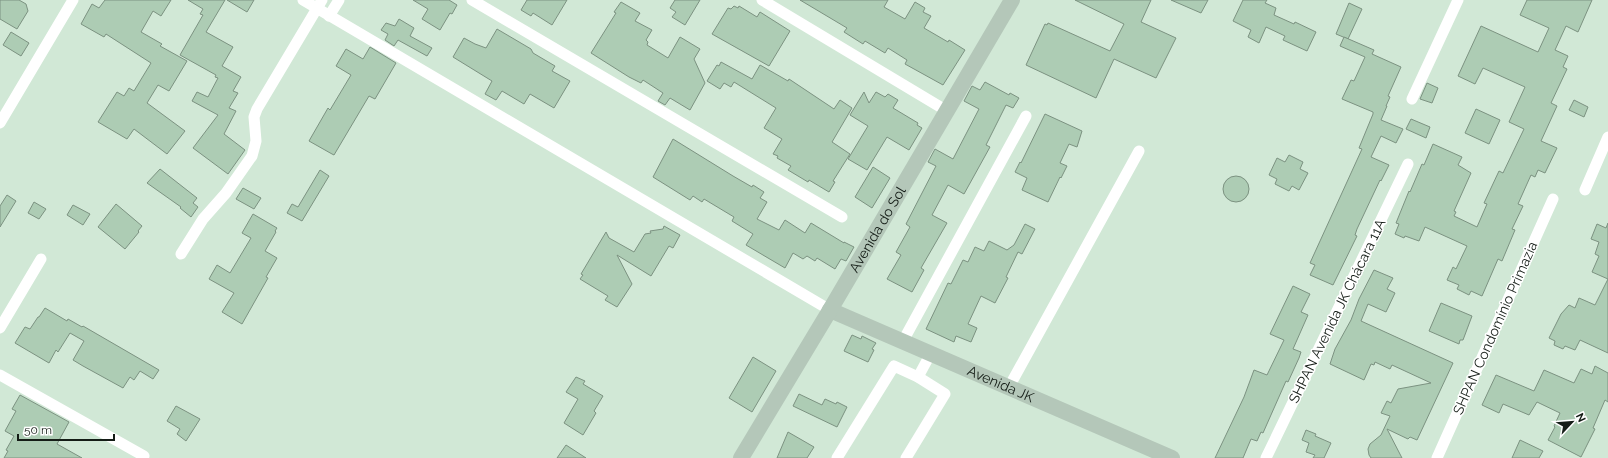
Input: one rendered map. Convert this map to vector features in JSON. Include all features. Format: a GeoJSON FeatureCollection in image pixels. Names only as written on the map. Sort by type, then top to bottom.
{"type":"FeatureCollection","features":[{"type":"Feature","properties":{"kind":"street"},"geometry":{"type":"LineString","coordinates":[[0,123],[73,0]]}},
{"type":"Feature","properties":{"kind":"street"},"geometry":{"type":"LineString","coordinates":[[303,0],[319,4],[330,16],[830,310]]}},
{"type":"Feature","properties":{"kind":"street"},"geometry":{"type":"LineString","coordinates":[[330,16],[339,0]]}},
{"type":"Feature","properties":{"kind":"street"},"geometry":{"type":"LineString","coordinates":[[472,0],[842,217]]}},
{"type":"Feature","properties":{"kind":"street"},"geometry":{"type":"LineString","coordinates":[[762,0],[947,110]]}},
{"type":"Feature","properties":{"kind":"street","name":"Avenida do Sol"},"geometry":{"type":"LineString","coordinates":[[740,458],[830,310],[1012,0]]}},
{"type":"Feature","properties":{"kind":"street"},"geometry":{"type":"LineString","coordinates":[[1412,99],[1458,0]]}},
{"type":"Feature","properties":{"kind":"street"},"geometry":{"type":"LineString","coordinates":[[181,254],[203,219],[226,193],[252,156],[256,141],[254,118],[257,109],[319,4]]}},
{"type":"Feature","properties":{"kind":"street"},"geometry":{"type":"LineString","coordinates":[[903,341],[1026,116]]}},
{"type":"Feature","properties":{"kind":"street"},"geometry":{"type":"LineString","coordinates":[[1585,190],[1608,137]]}},
{"type":"Feature","properties":{"kind":"street"},"geometry":{"type":"LineString","coordinates":[[1010,387],[1139,151]]}},
{"type":"Feature","properties":{"kind":"street","name":"SHPAN Avenida JK Chácara 11A"},"geometry":{"type":"LineString","coordinates":[[1266,458],[1408,164]]}},
{"type":"Feature","properties":{"kind":"street","name":"SHPAN Condomínio Primazia"},"geometry":{"type":"LineString","coordinates":[[1437,458],[1553,199]]}},
{"type":"Feature","properties":{"kind":"street"},"geometry":{"type":"LineString","coordinates":[[0,328],[41,259]]}},
{"type":"Feature","properties":{"kind":"street","name":"Avenida JK"},"geometry":{"type":"LineString","coordinates":[[830,310],[1172,458]]}},
{"type":"Feature","properties":{"kind":"street"},"geometry":{"type":"LineString","coordinates":[[918,377],[931,354]]}},
{"type":"Feature","properties":{"kind":"street"},"geometry":{"type":"LineString","coordinates":[[836,458],[894,366],[918,377],[945,394],[906,458]]}},
{"type":"Feature","properties":{"kind":"street"},"geometry":{"type":"LineString","coordinates":[[0,375],[144,456]]}},
{"type":"Feature","properties":{"kind":"building"},"geometry":{"type":"Polygon","coordinates":[[[0,0],[19,0],[26,4],[28,11],[17,29],[0,19],[0,0]]]}},
{"type":"Feature","properties":{"kind":"building"},"geometry":{"type":"Polygon","coordinates":[[[105,0],[171,0],[161,16],[153,11],[141,32],[162,44],[160,46],[187,61],[169,91],[158,85],[147,103],[185,131],[167,154],[134,129],[127,139],[98,122],[117,92],[124,96],[129,88],[134,91],[151,63],[106,34],[104,37],[81,24],[92,4],[99,8],[105,0]]]}},
{"type":"Feature","properties":{"kind":"building"},"geometry":{"type":"Polygon","coordinates":[[[188,0],[225,0],[206,32],[233,47],[222,66],[241,77],[233,91],[238,93],[229,108],[236,111],[224,134],[245,150],[228,174],[193,148],[218,115],[192,101],[197,92],[208,97],[218,78],[215,77],[216,75],[180,55],[203,15],[200,14],[203,9],[188,0]]]}},
{"type":"Feature","properties":{"kind":"building"},"geometry":{"type":"Polygon","coordinates":[[[227,0],[254,0],[247,12],[227,0]]]}},
{"type":"Feature","properties":{"kind":"building"},"geometry":{"type":"Polygon","coordinates":[[[413,0],[449,0],[457,5],[452,14],[450,13],[440,30],[422,19],[428,9],[413,0]]]}},
{"type":"Feature","properties":{"kind":"building"},"geometry":{"type":"Polygon","coordinates":[[[527,0],[567,0],[552,25],[533,13],[531,16],[521,10],[527,0]]]}},
{"type":"Feature","properties":{"kind":"building"},"geometry":{"type":"Polygon","coordinates":[[[675,0],[700,0],[685,25],[672,17],[676,12],[670,8],[675,0]]]}},
{"type":"Feature","properties":{"kind":"building"},"geometry":{"type":"Polygon","coordinates":[[[800,0],[888,0],[884,7],[905,19],[915,2],[925,8],[923,12],[931,16],[924,28],[948,42],[949,40],[965,50],[943,85],[905,64],[907,60],[888,48],[885,53],[865,41],[863,44],[844,32],[847,28],[800,0]]]}},
{"type":"Feature","properties":{"kind":"building"},"geometry":{"type":"Polygon","coordinates":[[[1075,0],[1151,0],[1141,22],[1176,38],[1156,78],[1114,59],[1096,98],[1026,65],[1045,24],[1047,25],[1048,23],[1110,51],[1124,24],[1075,0]]]}},
{"type":"Feature","properties":{"kind":"building"},"geometry":{"type":"Polygon","coordinates":[[[1171,0],[1208,0],[1201,13],[1171,0]]]}},
{"type":"Feature","properties":{"kind":"building"},"geometry":{"type":"Polygon","coordinates":[[[1243,0],[1267,0],[1265,3],[1276,8],[1274,15],[1294,24],[1295,22],[1316,32],[1307,51],[1283,40],[1285,36],[1266,27],[1259,43],[1248,37],[1251,30],[1233,21],[1243,0]]]}},
{"type":"Feature","properties":{"kind":"building"},"geometry":{"type":"Polygon","coordinates":[[[1527,0],[1592,0],[1578,32],[1566,26],[1555,50],[1568,56],[1563,67],[1567,69],[1551,103],[1557,106],[1541,141],[1557,148],[1545,173],[1538,170],[1535,177],[1531,175],[1518,204],[1523,206],[1512,229],[1515,230],[1502,261],[1498,259],[1482,296],[1471,291],[1469,295],[1457,289],[1459,285],[1447,280],[1453,267],[1456,269],[1467,246],[1425,227],[1419,241],[1405,236],[1404,238],[1395,234],[1399,224],[1396,223],[1409,191],[1410,192],[1422,164],[1424,165],[1433,144],[1462,157],[1458,165],[1471,173],[1454,211],[1456,212],[1454,216],[1477,227],[1487,204],[1484,203],[1499,171],[1503,173],[1524,129],[1509,122],[1525,87],[1483,68],[1475,84],[1458,76],[1481,26],[1538,52],[1549,28],[1520,15],[1527,0]]]}},
{"type":"Feature","properties":{"kind":"building"},"geometry":{"type":"Polygon","coordinates":[[[621,2],[640,13],[635,21],[652,30],[646,40],[648,42],[647,45],[668,58],[680,37],[700,49],[694,59],[705,83],[690,110],[670,98],[665,105],[658,101],[663,93],[643,80],[641,83],[629,77],[591,53],[616,13],[614,12],[621,2]]]}},
{"type":"Feature","properties":{"kind":"building"},"geometry":{"type":"Polygon","coordinates":[[[1349,3],[1362,9],[1348,39],[1336,34],[1349,3]]]}},
{"type":"Feature","properties":{"kind":"building"},"geometry":{"type":"Polygon","coordinates":[[[734,6],[738,8],[739,6],[757,17],[760,12],[790,31],[769,66],[712,34],[728,8],[731,9],[734,6]]]}},
{"type":"Feature","properties":{"kind":"building"},"geometry":{"type":"Polygon","coordinates":[[[399,19],[414,28],[410,36],[432,48],[427,56],[398,40],[394,46],[385,40],[388,34],[381,30],[386,23],[395,26],[399,19]]]}},
{"type":"Feature","properties":{"kind":"building"},"geometry":{"type":"Polygon","coordinates":[[[497,29],[531,49],[533,53],[555,66],[552,71],[570,81],[554,108],[530,94],[524,104],[502,91],[496,100],[485,94],[492,81],[453,57],[464,38],[486,48],[497,29]]]}},
{"type":"Feature","properties":{"kind":"building"},"geometry":{"type":"Polygon","coordinates":[[[11,32],[29,43],[21,56],[3,45],[11,32]]]}},
{"type":"Feature","properties":{"kind":"building"},"geometry":{"type":"Polygon","coordinates":[[[1344,37],[1374,50],[1372,54],[1401,67],[1388,96],[1390,97],[1381,120],[1403,129],[1396,143],[1381,136],[1371,157],[1389,165],[1381,181],[1380,180],[1357,229],[1355,235],[1357,236],[1333,285],[1310,275],[1315,265],[1310,263],[1362,149],[1359,148],[1373,114],[1373,112],[1342,99],[1351,80],[1354,81],[1365,57],[1340,46],[1344,37]]]}},
{"type":"Feature","properties":{"kind":"building"},"geometry":{"type":"Polygon","coordinates":[[[370,47],[396,63],[375,99],[369,96],[334,155],[309,141],[328,108],[330,110],[351,75],[336,66],[346,49],[363,59],[370,47]]]}},
{"type":"Feature","properties":{"kind":"building"},"geometry":{"type":"Polygon","coordinates":[[[721,62],[752,79],[760,65],[788,81],[789,79],[834,109],[840,100],[852,108],[832,142],[850,154],[833,181],[835,182],[829,192],[788,170],[791,166],[773,154],[782,139],[764,128],[776,108],[734,82],[731,87],[724,83],[720,89],[707,81],[717,65],[719,66],[721,62]]]}},
{"type":"Feature","properties":{"kind":"building"},"geometry":{"type":"Polygon","coordinates":[[[985,82],[1009,95],[1010,93],[1019,98],[1013,108],[1006,105],[986,145],[990,147],[964,194],[948,185],[932,215],[947,223],[921,268],[924,270],[912,292],[887,279],[901,255],[896,252],[910,227],[906,224],[936,166],[928,162],[935,149],[953,159],[979,109],[964,101],[972,86],[980,90],[985,82]]]}},
{"type":"Feature","properties":{"kind":"building"},"geometry":{"type":"Polygon","coordinates":[[[1427,83],[1438,88],[1432,103],[1420,99],[1427,83]]]}},
{"type":"Feature","properties":{"kind":"building"},"geometry":{"type":"Polygon","coordinates":[[[864,92],[869,103],[876,92],[885,97],[888,94],[898,100],[893,108],[918,123],[917,125],[922,128],[909,150],[887,137],[867,170],[848,159],[868,126],[850,115],[864,92]]]}},
{"type":"Feature","properties":{"kind":"building"},"geometry":{"type":"Polygon","coordinates":[[[1574,100],[1588,107],[1584,117],[1569,110],[1574,100]]]}},
{"type":"Feature","properties":{"kind":"building"},"geometry":{"type":"Polygon","coordinates":[[[1476,109],[1500,120],[1489,144],[1465,133],[1476,109]]]}},
{"type":"Feature","properties":{"kind":"building"},"geometry":{"type":"Polygon","coordinates":[[[1045,114],[1082,131],[1077,147],[1069,144],[1060,163],[1067,166],[1048,202],[1022,190],[1027,178],[1015,172],[1045,114]]]}},
{"type":"Feature","properties":{"kind":"building"},"geometry":{"type":"Polygon","coordinates":[[[1411,119],[1430,127],[1426,138],[1406,129],[1411,119]]]}},
{"type":"Feature","properties":{"kind":"building"},"geometry":{"type":"Polygon","coordinates":[[[673,139],[733,176],[764,192],[760,198],[767,202],[757,219],[779,230],[785,220],[805,233],[811,223],[844,243],[854,247],[846,261],[841,259],[835,269],[817,258],[815,261],[807,256],[803,259],[793,253],[785,268],[746,245],[753,234],[732,221],[734,217],[704,199],[702,202],[693,196],[690,200],[653,177],[673,139]]]}},
{"type":"Feature","properties":{"kind":"building"},"geometry":{"type":"Polygon","coordinates":[[[1289,155],[1303,162],[1300,169],[1308,173],[1299,190],[1292,186],[1289,191],[1275,184],[1277,179],[1269,175],[1277,158],[1285,162],[1289,155]]]}},
{"type":"Feature","properties":{"kind":"building"},"geometry":{"type":"Polygon","coordinates":[[[873,167],[890,178],[872,208],[855,197],[873,167]]]}},
{"type":"Feature","properties":{"kind":"building"},"geometry":{"type":"Polygon","coordinates":[[[160,169],[197,198],[193,203],[198,207],[191,217],[180,208],[181,207],[147,183],[160,169]]]}},
{"type":"Feature","properties":{"kind":"building"},"geometry":{"type":"Polygon","coordinates":[[[320,170],[329,176],[302,221],[287,213],[292,204],[298,207],[320,170]]]}},
{"type":"Feature","properties":{"kind":"building"},"geometry":{"type":"Polygon","coordinates":[[[1236,176],[1245,180],[1249,189],[1245,198],[1236,202],[1227,198],[1223,189],[1227,180],[1236,176]]]}},
{"type":"Feature","properties":{"kind":"building"},"geometry":{"type":"Polygon","coordinates":[[[243,188],[261,198],[254,209],[236,199],[243,188]]]}},
{"type":"Feature","properties":{"kind":"building"},"geometry":{"type":"Polygon","coordinates":[[[7,195],[16,201],[0,227],[0,206],[7,195]]]}},
{"type":"Feature","properties":{"kind":"building"},"geometry":{"type":"Polygon","coordinates":[[[34,202],[46,209],[39,219],[28,213],[34,202]]]}},
{"type":"Feature","properties":{"kind":"building"},"geometry":{"type":"Polygon","coordinates":[[[116,204],[142,226],[125,249],[98,227],[116,204]]]}},
{"type":"Feature","properties":{"kind":"building"},"geometry":{"type":"Polygon","coordinates":[[[73,205],[90,214],[83,225],[67,215],[73,205]]]}},
{"type":"Feature","properties":{"kind":"building"},"geometry":{"type":"Polygon","coordinates":[[[253,214],[277,228],[265,251],[277,258],[266,277],[268,278],[242,324],[222,312],[234,293],[209,279],[217,265],[230,273],[251,238],[242,233],[253,214]]]}},
{"type":"Feature","properties":{"kind":"building"},"geometry":{"type":"Polygon","coordinates":[[[1608,223],[1608,279],[1592,272],[1599,256],[1595,254],[1599,242],[1591,239],[1597,224],[1606,228],[1608,223]]]}},
{"type":"Feature","properties":{"kind":"building"},"geometry":{"type":"Polygon","coordinates":[[[1025,224],[1035,229],[1022,254],[1018,252],[1006,277],[1008,278],[995,303],[981,296],[968,324],[977,328],[971,342],[956,336],[954,342],[926,329],[948,283],[951,284],[963,260],[968,262],[975,247],[984,251],[989,241],[1007,250],[1014,245],[1025,224]]]}},
{"type":"Feature","properties":{"kind":"building"},"geometry":{"type":"Polygon","coordinates":[[[664,226],[680,235],[673,248],[669,246],[651,276],[617,255],[632,284],[617,307],[605,300],[608,296],[580,279],[583,275],[581,274],[606,232],[609,238],[634,252],[645,234],[651,233],[650,231],[663,229],[664,226]]]}},
{"type":"Feature","properties":{"kind":"building"},"geometry":{"type":"Polygon","coordinates":[[[1374,270],[1393,278],[1387,289],[1395,293],[1386,312],[1368,304],[1361,321],[1453,363],[1417,440],[1410,437],[1408,439],[1387,429],[1402,458],[1371,458],[1369,455],[1368,449],[1370,444],[1381,435],[1390,416],[1381,413],[1387,401],[1391,403],[1398,389],[1431,383],[1392,365],[1390,369],[1375,362],[1374,365],[1371,364],[1364,380],[1330,364],[1335,349],[1351,320],[1359,299],[1374,270]]]}},
{"type":"Feature","properties":{"kind":"building"},"geometry":{"type":"Polygon","coordinates":[[[1608,279],[1608,353],[1580,340],[1575,350],[1565,346],[1563,349],[1554,345],[1555,341],[1549,338],[1561,314],[1569,305],[1575,308],[1579,298],[1595,305],[1608,279]]]}},
{"type":"Feature","properties":{"kind":"building"},"geometry":{"type":"Polygon","coordinates":[[[1293,286],[1310,294],[1301,312],[1308,315],[1293,349],[1301,352],[1299,358],[1288,382],[1286,381],[1263,433],[1261,432],[1257,441],[1251,439],[1243,458],[1215,458],[1244,397],[1254,370],[1267,375],[1284,340],[1270,334],[1293,286]]]}},
{"type":"Feature","properties":{"kind":"building"},"geometry":{"type":"Polygon","coordinates":[[[1441,303],[1472,316],[1463,340],[1460,340],[1459,344],[1429,331],[1441,303]]]}},
{"type":"Feature","properties":{"kind":"building"},"geometry":{"type":"Polygon","coordinates":[[[45,308],[67,321],[68,319],[82,327],[83,326],[159,370],[153,379],[140,371],[134,380],[130,377],[123,388],[73,360],[84,341],[70,333],[58,352],[56,350],[49,363],[15,343],[25,327],[30,329],[45,308]]]}},
{"type":"Feature","properties":{"kind":"building"},"geometry":{"type":"Polygon","coordinates":[[[852,335],[861,339],[862,336],[876,343],[872,349],[874,350],[868,362],[844,351],[852,335]]]}},
{"type":"Feature","properties":{"kind":"building"},"geometry":{"type":"Polygon","coordinates":[[[753,357],[776,371],[752,412],[729,398],[753,357]]]}},
{"type":"Feature","properties":{"kind":"building"},"geometry":{"type":"Polygon","coordinates":[[[1595,366],[1608,373],[1608,402],[1605,400],[1593,428],[1595,429],[1581,457],[1548,440],[1560,413],[1537,402],[1529,415],[1503,404],[1499,413],[1482,405],[1496,375],[1534,391],[1544,370],[1574,383],[1581,369],[1592,374],[1595,366]]]}},
{"type":"Feature","properties":{"kind":"building"},"geometry":{"type":"Polygon","coordinates":[[[576,377],[585,381],[583,384],[603,396],[594,411],[596,413],[583,435],[564,423],[578,399],[566,392],[576,377]]]}},
{"type":"Feature","properties":{"kind":"building"},"geometry":{"type":"Polygon","coordinates":[[[799,394],[822,405],[825,399],[836,404],[837,402],[847,407],[837,427],[793,406],[799,394]]]}},
{"type":"Feature","properties":{"kind":"building"},"geometry":{"type":"Polygon","coordinates":[[[20,395],[69,422],[57,444],[82,458],[4,458],[8,451],[6,450],[14,436],[5,431],[16,411],[12,409],[20,395]]]}},
{"type":"Feature","properties":{"kind":"building"},"geometry":{"type":"Polygon","coordinates":[[[176,406],[200,419],[186,441],[177,434],[180,429],[167,421],[176,406]]]}},
{"type":"Feature","properties":{"kind":"building"},"geometry":{"type":"Polygon","coordinates":[[[1306,430],[1331,443],[1324,458],[1313,458],[1315,455],[1306,452],[1309,443],[1302,440],[1306,430]]]}},
{"type":"Feature","properties":{"kind":"building"},"geometry":{"type":"Polygon","coordinates":[[[788,432],[814,447],[807,458],[777,458],[788,432]]]}},
{"type":"Feature","properties":{"kind":"building"},"geometry":{"type":"Polygon","coordinates":[[[1520,440],[1543,451],[1539,458],[1512,458],[1520,440]]]}},
{"type":"Feature","properties":{"kind":"building"},"geometry":{"type":"Polygon","coordinates":[[[566,445],[586,458],[557,458],[566,445]]]}}]}
